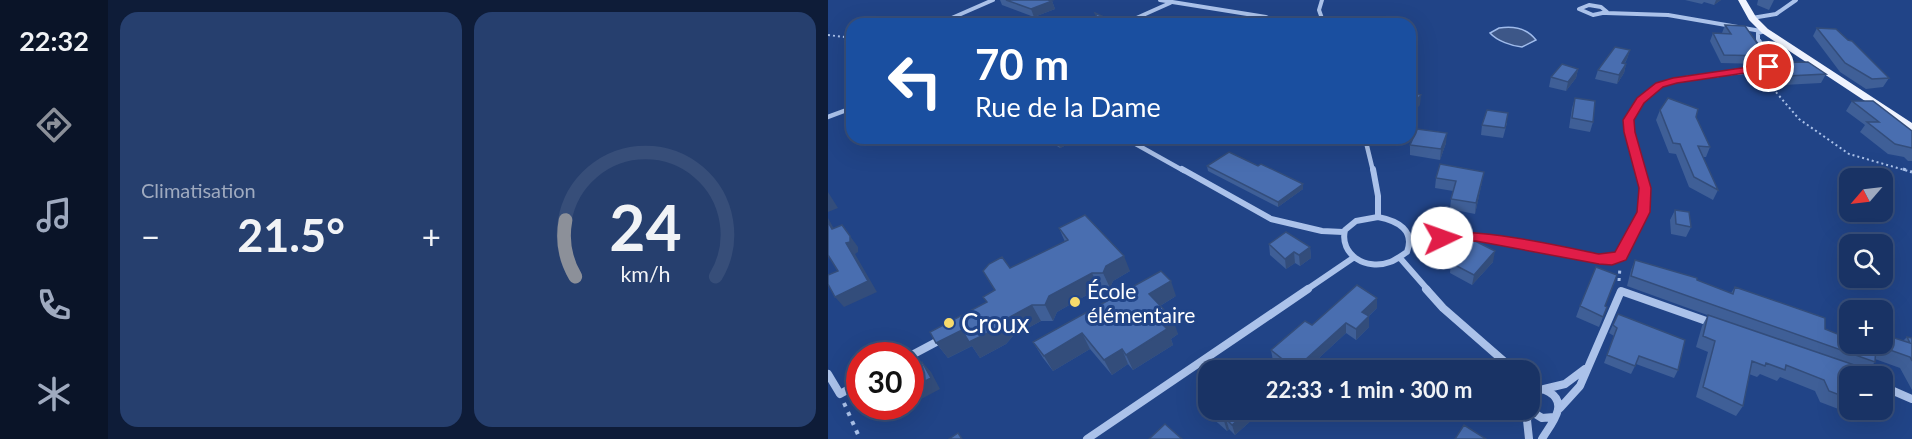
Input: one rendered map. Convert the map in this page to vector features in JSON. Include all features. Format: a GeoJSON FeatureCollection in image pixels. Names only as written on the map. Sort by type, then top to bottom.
{"type":"FeatureCollection","features":[{"type":"Feature","properties":{"kind":"main road"},"geometry":{"type":"LineString","coordinates":[[1742,0],[1752,18],[1764,31],[1912,128]]}},
{"type":"Feature","properties":{"kind":"street"},"geometry":{"type":"LineString","coordinates":[[952,18],[993,0]]}},
{"type":"Feature","properties":{"kind":"street"},"geometry":{"type":"LineString","coordinates":[[1160,0],[1268,18]]}},
{"type":"Feature","properties":{"kind":"street"},"geometry":{"type":"LineString","coordinates":[[1322,0],[1319,10],[1322,18]]}},
{"type":"Feature","properties":{"kind":"street"},"geometry":{"type":"LineString","coordinates":[[1752,18],[1779,15],[1796,0]]}},
{"type":"Feature","properties":{"kind":"street"},"geometry":{"type":"LineString","coordinates":[[1136,18],[1170,3]]}},
{"type":"Feature","properties":{"kind":"street"},"geometry":{"type":"LineString","coordinates":[[1606,13],[1604,9],[1593,5],[1582,6],[1579,9],[1591,15],[1606,13],[1668,15],[1764,31]]}},
{"type":"Feature","properties":{"kind":"street"},"geometry":{"type":"LineString","coordinates":[[1411,238],[1476,236],[1599,259],[1612,260],[1621,256],[1644,212],[1645,188],[1629,132],[1628,120],[1634,110],[1650,91],[1659,85],[1706,75],[1769,67],[1773,62],[1758,39],[1758,33],[1764,31]]}},
{"type":"Feature","properties":{"kind":"street"},"geometry":{"type":"LineString","coordinates":[[828,117],[846,110]]}},
{"type":"Feature","properties":{"kind":"street"},"geometry":{"type":"LineString","coordinates":[[1136,144],[1271,219],[1322,231],[1343,232]]}},
{"type":"Feature","properties":{"kind":"street"},"geometry":{"type":"LineString","coordinates":[[1367,144],[1378,180],[1380,203],[1378,217]]}},
{"type":"Feature","properties":{"kind":"street"},"geometry":{"type":"LineString","coordinates":[[1378,217],[1400,224],[1407,230],[1411,238],[1407,252],[1400,258],[1377,265],[1353,258],[1344,251],[1341,242],[1343,232],[1357,221],[1378,217]]}},
{"type":"Feature","properties":{"kind":"street"},"geometry":{"type":"LineString","coordinates":[[1087,439],[1353,258]]}},
{"type":"Feature","properties":{"kind":"street"},"geometry":{"type":"LineString","coordinates":[[1400,258],[1443,308],[1499,360]]}},
{"type":"Feature","properties":{"kind":"street"},"geometry":{"type":"LineString","coordinates":[[1542,439],[1560,408],[1573,398],[1584,380],[1586,369],[1621,291],[1722,327]]}},
{"type":"Feature","properties":{"kind":"street"},"geometry":{"type":"LineString","coordinates":[[924,348],[946,336]]}},
{"type":"Feature","properties":{"kind":"street"},"geometry":{"type":"LineString","coordinates":[[1540,387],[1565,384],[1586,369]]}},
{"type":"Feature","properties":{"kind":"street"},"geometry":{"type":"LineString","coordinates":[[828,374],[840,393],[846,390]]}},
{"type":"Feature","properties":{"kind":"street"},"geometry":{"type":"LineString","coordinates":[[1540,390],[1556,396],[1560,408]]}},
{"type":"Feature","properties":{"kind":"street"},"geometry":{"type":"LineString","coordinates":[[1893,391],[1912,399]]}},
{"type":"Feature","properties":{"kind":"street"},"geometry":{"type":"LineString","coordinates":[[1540,417],[1554,417]]}},
{"type":"Feature","properties":{"kind":"street"},"geometry":{"type":"LineString","coordinates":[[1527,420],[1529,439]]}},
{"type":"Feature","properties":{"kind":"path"},"geometry":{"type":"LineString","coordinates":[[828,35],[846,37]]}},
{"type":"Feature","properties":{"kind":"path"},"geometry":{"type":"LineString","coordinates":[[1756,70],[1799,119],[1849,154],[1912,171]]}},
{"type":"Feature","properties":{"kind":"path"},"geometry":{"type":"LineString","coordinates":[[1621,256],[1618,286],[1621,291]]}},
{"type":"Feature","properties":{"kind":"path"},"geometry":{"type":"LineString","coordinates":[[840,393],[860,439]]}},
{"type":"Feature","properties":{"kind":"water"},"geometry":{"type":"Polygon","coordinates":[[[1499,28],[1519,29],[1536,40],[1522,47],[1509,44],[1490,33],[1499,28]]]}},
{"type":"Feature","properties":{"kind":"building"},"geometry":{"type":"Polygon","coordinates":[[[1006,0],[1048,0],[1052,1],[1031,9],[1006,0]]]}},
{"type":"Feature","properties":{"kind":"building"},"geometry":{"type":"Polygon","coordinates":[[[1725,25],[1745,26],[1766,56],[1724,55],[1713,33],[1731,34],[1725,25]]]}},
{"type":"Feature","properties":{"kind":"building"},"geometry":{"type":"Polygon","coordinates":[[[1817,28],[1836,29],[1852,41],[1889,78],[1872,79],[1845,63],[1817,28]]]}},
{"type":"Feature","properties":{"kind":"building"},"geometry":{"type":"Polygon","coordinates":[[[1615,47],[1630,50],[1622,63],[1626,64],[1619,75],[1598,70],[1615,47]]]}},
{"type":"Feature","properties":{"kind":"building"},"geometry":{"type":"Polygon","coordinates":[[[1808,62],[1826,74],[1779,75],[1771,63],[1808,62]]]}},
{"type":"Feature","properties":{"kind":"building"},"geometry":{"type":"Polygon","coordinates":[[[1562,64],[1578,69],[1568,82],[1551,77],[1562,64]]]}},
{"type":"Feature","properties":{"kind":"building"},"geometry":{"type":"Polygon","coordinates":[[[1575,98],[1595,101],[1593,122],[1572,118],[1575,98]]]}},
{"type":"Feature","properties":{"kind":"building"},"geometry":{"type":"Polygon","coordinates":[[[1668,98],[1698,109],[1696,117],[1710,147],[1698,146],[1718,190],[1694,177],[1680,144],[1673,143],[1660,110],[1668,98]]]}},
{"type":"Feature","properties":{"kind":"building"},"geometry":{"type":"Polygon","coordinates":[[[1852,101],[1873,101],[1912,131],[1912,148],[1895,144],[1867,122],[1879,122],[1852,101]]]}},
{"type":"Feature","properties":{"kind":"building"},"geometry":{"type":"Polygon","coordinates":[[[1487,110],[1508,113],[1505,128],[1482,125],[1487,110]]]}},
{"type":"Feature","properties":{"kind":"building"},"geometry":{"type":"Polygon","coordinates":[[[1417,129],[1447,133],[1441,149],[1410,145],[1416,144],[1417,129]]]}},
{"type":"Feature","properties":{"kind":"building"},"geometry":{"type":"Polygon","coordinates":[[[1229,152],[1303,184],[1278,202],[1207,166],[1229,152]]]}},
{"type":"Feature","properties":{"kind":"building"},"geometry":{"type":"Polygon","coordinates":[[[1440,164],[1484,172],[1476,203],[1451,199],[1456,181],[1436,178],[1440,164]]]}},
{"type":"Feature","properties":{"kind":"building"},"geometry":{"type":"Polygon","coordinates":[[[1675,210],[1689,212],[1691,227],[1676,224],[1675,210]]]}},
{"type":"Feature","properties":{"kind":"building"},"geometry":{"type":"Polygon","coordinates":[[[1085,215],[1124,256],[1106,266],[1103,273],[1092,273],[1049,296],[1045,305],[1032,305],[1004,320],[996,329],[969,342],[962,330],[936,343],[930,332],[987,302],[983,297],[995,290],[983,271],[989,264],[1002,257],[1010,268],[1068,240],[1059,228],[1085,215]]]}},
{"type":"Feature","properties":{"kind":"building"},"geometry":{"type":"Polygon","coordinates":[[[828,222],[832,229],[842,225],[850,236],[850,242],[846,243],[868,281],[835,297],[828,284],[828,275],[838,271],[828,255],[828,222]]]}},
{"type":"Feature","properties":{"kind":"building"},"geometry":{"type":"Polygon","coordinates":[[[1286,232],[1310,247],[1299,255],[1294,252],[1285,259],[1269,244],[1286,232]]]}},
{"type":"Feature","properties":{"kind":"building"},"geometry":{"type":"Polygon","coordinates":[[[1473,240],[1495,251],[1474,275],[1451,263],[1473,240]]]}},
{"type":"Feature","properties":{"kind":"building"},"geometry":{"type":"Polygon","coordinates":[[[1635,260],[1697,278],[1697,280],[1733,294],[1735,287],[1825,318],[1825,329],[1839,335],[1839,349],[1631,276],[1635,260]]]}},
{"type":"Feature","properties":{"kind":"building"},"geometry":{"type":"Polygon","coordinates":[[[1596,267],[1617,275],[1603,317],[1580,306],[1596,267]]]}},
{"type":"Feature","properties":{"kind":"building"},"geometry":{"type":"Polygon","coordinates":[[[1161,271],[1171,281],[1149,294],[1173,319],[1163,325],[1167,329],[1126,355],[1122,349],[1104,360],[1082,333],[1044,356],[1033,342],[1161,271]]]}},
{"type":"Feature","properties":{"kind":"building"},"geometry":{"type":"Polygon","coordinates":[[[1357,285],[1377,298],[1362,312],[1369,316],[1356,329],[1346,323],[1305,360],[1284,360],[1271,350],[1305,321],[1312,325],[1357,285]]]}},
{"type":"Feature","properties":{"kind":"building"},"geometry":{"type":"Polygon","coordinates":[[[1618,314],[1685,340],[1678,370],[1639,356],[1635,366],[1607,355],[1617,328],[1613,325],[1618,314]]]}},
{"type":"Feature","properties":{"kind":"building"},"geometry":{"type":"Polygon","coordinates":[[[1708,315],[1857,366],[1839,366],[1839,395],[1829,391],[1824,380],[1786,365],[1785,370],[1752,361],[1743,406],[1703,387],[1715,341],[1703,336],[1708,315]]]}},
{"type":"Feature","properties":{"kind":"building"},"geometry":{"type":"Polygon","coordinates":[[[1907,337],[1912,338],[1912,361],[1910,357],[1893,351],[1893,338],[1910,343],[1907,337]]]}},
{"type":"Feature","properties":{"kind":"building"},"geometry":{"type":"Polygon","coordinates":[[[1852,354],[1875,354],[1875,362],[1852,354]]]}},
{"type":"Feature","properties":{"kind":"building"},"geometry":{"type":"Polygon","coordinates":[[[924,366],[931,378],[924,382],[924,366]]]}},
{"type":"Feature","properties":{"kind":"building"},"geometry":{"type":"Polygon","coordinates":[[[1227,420],[1238,420],[1232,425],[1227,420]]]}},
{"type":"Feature","properties":{"kind":"building"},"geometry":{"type":"Polygon","coordinates":[[[1165,424],[1182,439],[1149,439],[1165,424]]]}},
{"type":"Feature","properties":{"kind":"building"},"geometry":{"type":"Polygon","coordinates":[[[1464,425],[1486,439],[1455,439],[1464,425]]]}},
{"type":"Feature","properties":{"kind":"building"},"geometry":{"type":"Polygon","coordinates":[[[958,433],[962,439],[949,439],[958,433]]]}},
{"type":"Feature","properties":{"kind":"place","name":"École élémentaire"},"geometry":{"type":"Point","coordinates":[1075,302]}},
{"type":"Feature","properties":{"kind":"place","name":"Croux"},"geometry":{"type":"Point","coordinates":[949,323]}},
{"type":"Feature","properties":{"kind":"route"},"geometry":{"type":"LineString","coordinates":[[1442,238],[1476,236],[1599,259],[1612,260],[1621,256],[1644,212],[1645,188],[1629,132],[1628,120],[1640,101],[1659,85],[1676,80],[1769,67]]}}]}
